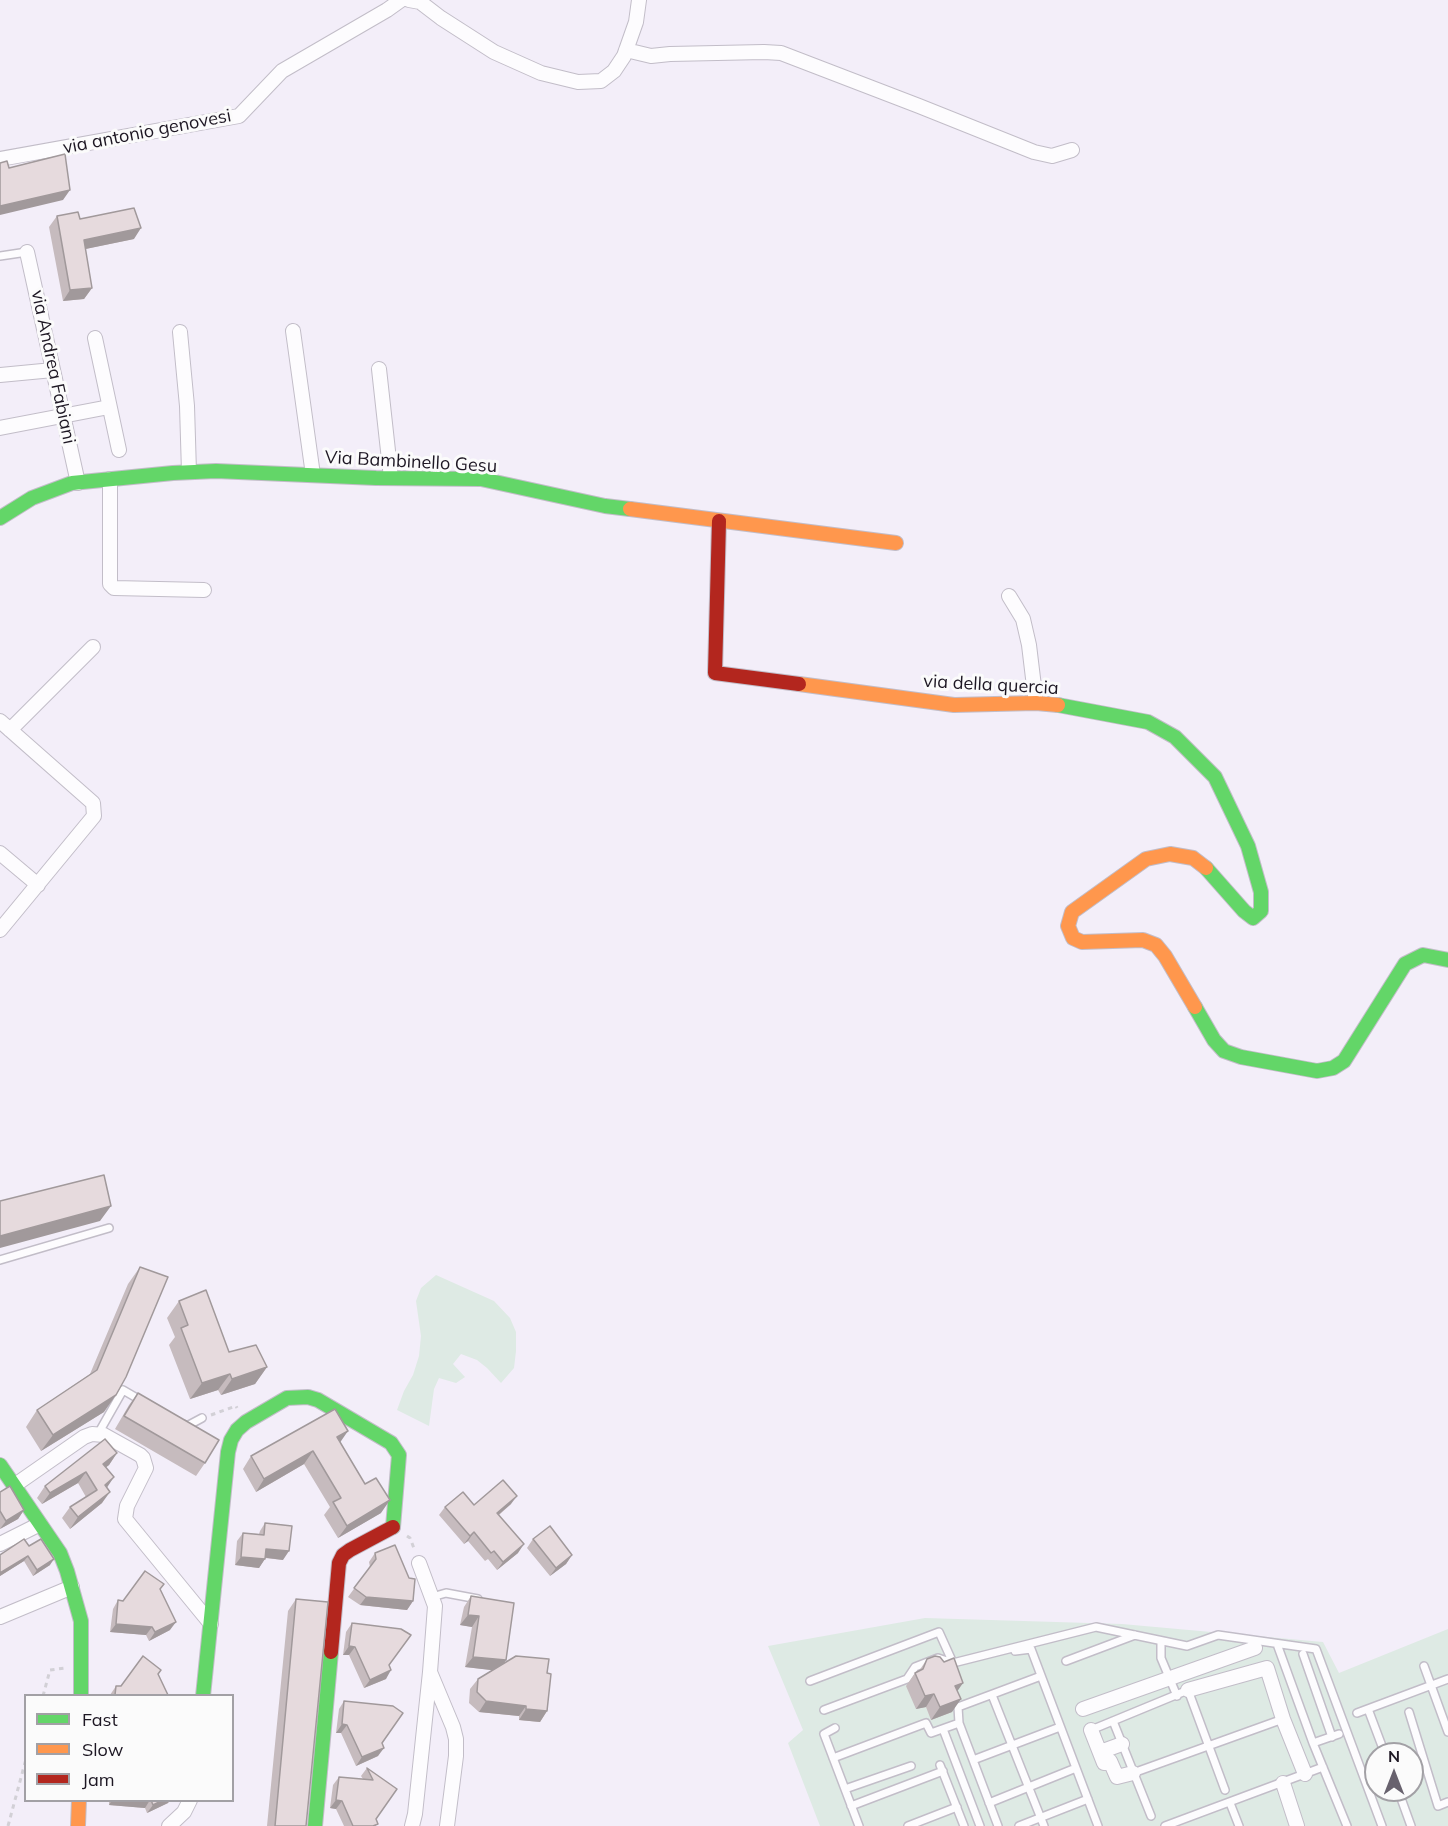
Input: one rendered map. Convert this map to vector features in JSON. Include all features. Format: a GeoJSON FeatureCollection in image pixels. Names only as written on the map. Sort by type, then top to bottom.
{"type":"FeatureCollection","features":[{"type":"Feature","properties":{"kind":"street","name":"via antonio genovesi"},"geometry":{"type":"LineString","coordinates":[[0,159],[239,116],[282,70],[401,0]]}},
{"type":"Feature","properties":{"kind":"street"},"geometry":{"type":"LineString","coordinates":[[409,0],[420,2],[494,52],[541,73],[578,82],[602,81],[614,71],[626,50],[636,22],[639,0]]}},
{"type":"Feature","properties":{"kind":"street"},"geometry":{"type":"LineString","coordinates":[[626,50],[651,56],[782,53],[1034,152],[1052,156],[1072,150]]}},
{"type":"Feature","properties":{"kind":"street","name":"via Andrea Fabiani"},"geometry":{"type":"LineString","coordinates":[[27,252],[78,483]]}},
{"type":"Feature","properties":{"kind":"street"},"geometry":{"type":"LineString","coordinates":[[293,331],[313,475]]}},
{"type":"Feature","properties":{"kind":"street"},"geometry":{"type":"LineString","coordinates":[[180,332],[187,406],[189,472]]}},
{"type":"Feature","properties":{"kind":"street"},"geometry":{"type":"LineString","coordinates":[[95,338],[119,450]]}},
{"type":"Feature","properties":{"kind":"street"},"geometry":{"type":"LineString","coordinates":[[379,369],[391,478]]}},
{"type":"Feature","properties":{"kind":"street"},"geometry":{"type":"LineString","coordinates":[[0,375],[53,370]]}},
{"type":"Feature","properties":{"kind":"street"},"geometry":{"type":"LineString","coordinates":[[0,428],[110,407]]}},
{"type":"Feature","properties":{"kind":"street","name":"Via Bambinello Gesu"},"geometry":{"type":"LineString","coordinates":[[0,518],[32,498],[72,483],[216,471],[482,479],[605,506],[896,543]]}},
{"type":"Feature","properties":{"kind":"street"},"geometry":{"type":"LineString","coordinates":[[110,479],[110,584],[114,588],[204,590]]}},
{"type":"Feature","properties":{"kind":"street","name":"via della quercia"},"geometry":{"type":"LineString","coordinates":[[719,521],[715,673],[954,705],[1036,703],[1061,705],[1148,722],[1175,737],[1215,777],[1248,846],[1261,892],[1261,911],[1253,918],[1207,869],[1193,858],[1170,854],[1146,859],[1072,912],[1068,926],[1073,938],[1082,942],[1143,940],[1156,945],[1214,1040],[1224,1051],[1241,1057],[1317,1071],[1333,1068],[1344,1061],[1405,964],[1423,955],[1448,960]]}},
{"type":"Feature","properties":{"kind":"street"},"geometry":{"type":"LineString","coordinates":[[1009,596],[1023,619],[1029,645],[1036,703]]}},
{"type":"Feature","properties":{"kind":"street"},"geometry":{"type":"LineString","coordinates":[[0,930],[94,816],[93,803],[5,725],[93,647]]}},
{"type":"Feature","properties":{"kind":"street"},"geometry":{"type":"LineString","coordinates":[[0,853],[38,885]]}},
{"type":"Feature","properties":{"kind":"street"},"geometry":{"type":"LineString","coordinates":[[203,1694],[231,1440],[246,1422],[287,1398],[308,1396],[391,1443],[399,1455],[393,1527],[350,1550],[339,1563],[315,1826]]}},
{"type":"Feature","properties":{"kind":"street"},"geometry":{"type":"LineString","coordinates":[[15,1485],[84,1437],[92,1434],[105,1435],[143,1458],[146,1468],[127,1506],[125,1519],[211,1624]]}},
{"type":"Feature","properties":{"kind":"street"},"geometry":{"type":"LineString","coordinates":[[0,1464],[60,1553],[72,1587],[81,1621],[81,1694]]}},
{"type":"Feature","properties":{"kind":"street"},"geometry":{"type":"LineString","coordinates":[[0,1544],[40,1524]]}},
{"type":"Feature","properties":{"kind":"street"},"geometry":{"type":"LineString","coordinates":[[412,1826],[435,1615],[435,1606],[419,1563]]}},
{"type":"Feature","properties":{"kind":"street"},"geometry":{"type":"LineString","coordinates":[[0,1617],[72,1587]]}},
{"type":"Feature","properties":{"kind":"street"},"geometry":{"type":"LineString","coordinates":[[1083,1709],[1255,1648]]}},
{"type":"Feature","properties":{"kind":"street"},"geometry":{"type":"LineString","coordinates":[[1182,1693],[1267,1668],[1283,1719],[1305,1774]]}},
{"type":"Feature","properties":{"kind":"street"},"geometry":{"type":"LineString","coordinates":[[430,1672],[456,1739],[447,1826]]}},
{"type":"Feature","properties":{"kind":"street"},"geometry":{"type":"LineString","coordinates":[[1091,1730],[1104,1763],[1110,1761],[1117,1777],[1133,1773]]}},
{"type":"Feature","properties":{"kind":"street"},"geometry":{"type":"LineString","coordinates":[[1100,1752],[1122,1744]]}},
{"type":"Feature","properties":{"kind":"street"},"geometry":{"type":"LineString","coordinates":[[1282,1783],[1297,1826]]}},
{"type":"Feature","properties":{"kind":"street"},"geometry":{"type":"LineString","coordinates":[[78,1826],[79,1802]]}},
{"type":"Feature","properties":{"kind":"street"},"geometry":{"type":"LineString","coordinates":[[169,1826],[184,1812],[189,1802]]}},
{"type":"Feature","properties":{"kind":"lane"},"geometry":{"type":"LineString","coordinates":[[0,256],[27,252]]}},
{"type":"Feature","properties":{"kind":"lane"},"geometry":{"type":"LineString","coordinates":[[0,1260],[109,1228]]}},
{"type":"Feature","properties":{"kind":"lane"},"geometry":{"type":"LineString","coordinates":[[98,1434],[123,1390],[150,1405]]}},
{"type":"Feature","properties":{"kind":"lane"},"geometry":{"type":"LineString","coordinates":[[178,1420],[187,1426],[202,1419]]}},
{"type":"Feature","properties":{"kind":"lane"},"geometry":{"type":"LineString","coordinates":[[432,1597],[439,1593],[446,1593],[481,1600]]}},
{"type":"Feature","properties":{"kind":"lane"},"geometry":{"type":"LineString","coordinates":[[824,1710],[908,1679],[915,1667],[938,1658],[953,1664],[1096,1627],[1187,1646],[1218,1635],[1316,1649],[1382,1826]]}},
{"type":"Feature","properties":{"kind":"lane"},"geometry":{"type":"LineString","coordinates":[[810,1681],[939,1632],[953,1664]]}},
{"type":"Feature","properties":{"kind":"lane"},"geometry":{"type":"LineString","coordinates":[[1066,1661],[1135,1635]]}},
{"type":"Feature","properties":{"kind":"lane"},"geometry":{"type":"LineString","coordinates":[[1161,1641],[1161,1658],[1169,1678],[1182,1693],[1209,1746],[1225,1790]]}},
{"type":"Feature","properties":{"kind":"lane"},"geometry":{"type":"LineString","coordinates":[[1277,1644],[1347,1826]]}},
{"type":"Feature","properties":{"kind":"lane"},"geometry":{"type":"LineString","coordinates":[[989,1654],[1030,1650],[1098,1826]]}},
{"type":"Feature","properties":{"kind":"lane"},"geometry":{"type":"LineString","coordinates":[[1303,1654],[1335,1735],[1314,1743]]}},
{"type":"Feature","properties":{"kind":"lane"},"geometry":{"type":"LineString","coordinates":[[1424,1666],[1448,1732]]}},
{"type":"Feature","properties":{"kind":"lane"},"geometry":{"type":"LineString","coordinates":[[998,1826],[959,1723],[958,1707],[1041,1676]]}},
{"type":"Feature","properties":{"kind":"lane"},"geometry":{"type":"LineString","coordinates":[[1357,1713],[1448,1679]]}},
{"type":"Feature","properties":{"kind":"lane"},"geometry":{"type":"LineString","coordinates":[[1091,1730],[1182,1693]]}},
{"type":"Feature","properties":{"kind":"lane"},"geometry":{"type":"LineString","coordinates":[[992,1695],[1044,1826]]}},
{"type":"Feature","properties":{"kind":"lane"},"geometry":{"type":"LineString","coordinates":[[1368,1709],[1380,1742]]}},
{"type":"Feature","properties":{"kind":"lane"},"geometry":{"type":"LineString","coordinates":[[1409,1712],[1438,1806],[1448,1803]]}},
{"type":"Feature","properties":{"kind":"lane"},"geometry":{"type":"LineString","coordinates":[[1133,1773],[1283,1719]]}},
{"type":"Feature","properties":{"kind":"lane"},"geometry":{"type":"LineString","coordinates":[[1113,1721],[1151,1816]]}},
{"type":"Feature","properties":{"kind":"lane"},"geometry":{"type":"LineString","coordinates":[[833,1758],[926,1723],[931,1733],[959,1723]]}},
{"type":"Feature","properties":{"kind":"lane"},"geometry":{"type":"LineString","coordinates":[[973,1760],[1060,1726]]}},
{"type":"Feature","properties":{"kind":"lane"},"geometry":{"type":"LineString","coordinates":[[835,1728],[824,1734],[859,1826]]}},
{"type":"Feature","properties":{"kind":"lane"},"geometry":{"type":"LineString","coordinates":[[943,1729],[980,1826]]}},
{"type":"Feature","properties":{"kind":"lane"},"geometry":{"type":"LineString","coordinates":[[844,1789],[910,1766]]}},
{"type":"Feature","properties":{"kind":"lane"},"geometry":{"type":"LineString","coordinates":[[1165,1826],[1323,1767]]}},
{"type":"Feature","properties":{"kind":"lane"},"geometry":{"type":"LineString","coordinates":[[851,1806],[941,1768],[963,1826]]}},
{"type":"Feature","properties":{"kind":"lane"},"geometry":{"type":"LineString","coordinates":[[989,1803],[1076,1768]]}},
{"type":"Feature","properties":{"kind":"lane"},"geometry":{"type":"LineString","coordinates":[[950,1790],[964,1783]]}},
{"type":"Feature","properties":{"kind":"lane"},"geometry":{"type":"LineString","coordinates":[[1019,1826],[1088,1799]]}},
{"type":"Feature","properties":{"kind":"lane"},"geometry":{"type":"LineString","coordinates":[[1402,1802],[1411,1826]]}},
{"type":"Feature","properties":{"kind":"lane"},"geometry":{"type":"LineString","coordinates":[[1230,1803],[1239,1826]]}},
{"type":"Feature","properties":{"kind":"lane"},"geometry":{"type":"LineString","coordinates":[[908,1826],[957,1807]]}},
{"type":"Feature","properties":{"kind":"path"},"geometry":{"type":"LineString","coordinates":[[202,1419],[236,1406],[246,1422]]}},
{"type":"Feature","properties":{"kind":"path"},"geometry":{"type":"LineString","coordinates":[[393,1527],[410,1538],[419,1563]]}},
{"type":"Feature","properties":{"kind":"path"},"geometry":{"type":"LineString","coordinates":[[43,1694],[50,1670],[82,1666]]}},
{"type":"Feature","properties":{"kind":"path"},"geometry":{"type":"LineString","coordinates":[[8,1826],[24,1766]]}},
{"type":"Feature","properties":{"kind":"shaded area"},"geometry":{"type":"Polygon","coordinates":[[[436,1275],[494,1301],[510,1318],[516,1332],[516,1351],[514,1368],[501,1383],[477,1360],[461,1354],[453,1364],[465,1377],[456,1383],[439,1378],[434,1389],[429,1426],[397,1410],[419,1356],[421,1336],[416,1301],[421,1288],[436,1275]]]}},
{"type":"Feature","properties":{"kind":"shaded area"},"geometry":{"type":"Polygon","coordinates":[[[925,1618],[1122,1624],[1323,1642],[1339,1673],[1448,1629],[1448,1826],[820,1826],[788,1743],[803,1730],[768,1646],[925,1618]]]}},
{"type":"Feature","properties":{"kind":"building"},"geometry":{"type":"Polygon","coordinates":[[[65,154],[70,190],[0,206],[0,163],[7,161],[9,168],[65,154]]]}},
{"type":"Feature","properties":{"kind":"building"},"geometry":{"type":"Polygon","coordinates":[[[134,208],[141,228],[84,240],[92,288],[70,290],[57,216],[78,212],[80,219],[134,208]]]}},
{"type":"Feature","properties":{"kind":"building"},"geometry":{"type":"Polygon","coordinates":[[[104,1175],[111,1206],[0,1236],[0,1201],[104,1175]]]}},
{"type":"Feature","properties":{"kind":"building"},"geometry":{"type":"Polygon","coordinates":[[[140,1267],[168,1277],[126,1377],[116,1395],[53,1435],[37,1410],[97,1370],[140,1267]]]}},
{"type":"Feature","properties":{"kind":"building"},"geometry":{"type":"Polygon","coordinates":[[[206,1290],[229,1352],[256,1345],[267,1367],[232,1379],[230,1374],[202,1383],[181,1328],[188,1325],[179,1301],[206,1290]]]}},
{"type":"Feature","properties":{"kind":"building"},"geometry":{"type":"Polygon","coordinates":[[[138,1393],[219,1440],[205,1463],[124,1416],[138,1393]]]}},
{"type":"Feature","properties":{"kind":"building"},"geometry":{"type":"Polygon","coordinates":[[[335,1409],[348,1431],[337,1437],[365,1484],[376,1478],[390,1500],[347,1526],[333,1502],[341,1498],[313,1451],[264,1479],[251,1456],[335,1409]]]}},
{"type":"Feature","properties":{"kind":"building"},"geometry":{"type":"Polygon","coordinates":[[[105,1439],[117,1453],[103,1464],[114,1477],[105,1485],[110,1492],[78,1517],[70,1507],[97,1490],[86,1472],[50,1493],[45,1486],[105,1439]]]}},
{"type":"Feature","properties":{"kind":"building"},"geometry":{"type":"Polygon","coordinates":[[[503,1480],[517,1496],[497,1513],[524,1544],[503,1562],[494,1551],[491,1553],[474,1532],[470,1536],[445,1507],[463,1492],[474,1505],[503,1480]]]}},
{"type":"Feature","properties":{"kind":"building"},"geometry":{"type":"Polygon","coordinates":[[[10,1486],[24,1510],[6,1521],[0,1511],[0,1492],[10,1486]]]}},
{"type":"Feature","properties":{"kind":"building"},"geometry":{"type":"Polygon","coordinates":[[[265,1523],[292,1526],[289,1551],[266,1549],[265,1559],[241,1557],[243,1533],[264,1535],[265,1523]]]}},
{"type":"Feature","properties":{"kind":"building"},"geometry":{"type":"Polygon","coordinates":[[[550,1526],[572,1555],[556,1568],[533,1539],[550,1526]]]}},
{"type":"Feature","properties":{"kind":"building"},"geometry":{"type":"Polygon","coordinates":[[[24,1539],[29,1546],[41,1539],[54,1559],[37,1570],[28,1556],[0,1573],[0,1555],[24,1539]]]}},
{"type":"Feature","properties":{"kind":"building"},"geometry":{"type":"Polygon","coordinates":[[[395,1545],[409,1578],[415,1579],[413,1601],[366,1597],[354,1588],[376,1559],[375,1553],[395,1545]]]}},
{"type":"Feature","properties":{"kind":"building"},"geometry":{"type":"Polygon","coordinates":[[[145,1571],[164,1584],[160,1589],[176,1622],[155,1632],[152,1627],[116,1624],[118,1600],[123,1601],[145,1571]]]}},
{"type":"Feature","properties":{"kind":"building"},"geometry":{"type":"Polygon","coordinates":[[[471,1596],[514,1603],[506,1660],[473,1657],[479,1616],[468,1615],[471,1596]]]}},
{"type":"Feature","properties":{"kind":"building"},"geometry":{"type":"Polygon","coordinates":[[[296,1599],[328,1602],[306,1826],[275,1826],[296,1599]]]}},
{"type":"Feature","properties":{"kind":"building"},"geometry":{"type":"Polygon","coordinates":[[[352,1623],[401,1629],[411,1635],[389,1665],[391,1670],[370,1680],[355,1647],[349,1646],[352,1623]]]}},
{"type":"Feature","properties":{"kind":"building"},"geometry":{"type":"Polygon","coordinates":[[[143,1656],[161,1670],[158,1674],[168,1694],[115,1694],[116,1686],[121,1686],[143,1656]]]}},
{"type":"Feature","properties":{"kind":"building"},"geometry":{"type":"Polygon","coordinates":[[[516,1656],[549,1659],[547,1673],[551,1674],[547,1711],[486,1701],[477,1692],[478,1679],[516,1656]]]}},
{"type":"Feature","properties":{"kind":"building"},"geometry":{"type":"Polygon","coordinates":[[[940,1657],[944,1662],[954,1658],[963,1683],[955,1686],[961,1699],[940,1707],[934,1694],[925,1696],[915,1673],[923,1669],[927,1659],[940,1657]]]}},
{"type":"Feature","properties":{"kind":"building"},"geometry":{"type":"Polygon","coordinates":[[[344,1701],[393,1706],[403,1713],[382,1743],[384,1748],[362,1757],[347,1725],[342,1724],[344,1701]]]}},
{"type":"Feature","properties":{"kind":"building"},"geometry":{"type":"Polygon","coordinates":[[[367,1768],[397,1789],[376,1819],[378,1824],[353,1826],[342,1801],[336,1800],[339,1777],[373,1780],[367,1768]]]}},
{"type":"Feature","properties":{"kind":"traffic: fast"},"geometry":{"type":"LineString","coordinates":[[0,518],[32,498],[72,483],[216,471],[376,478],[481,479],[605,506],[630,509]]}},
{"type":"Feature","properties":{"kind":"traffic: fast"},"geometry":{"type":"LineString","coordinates":[[1058,705],[1148,722],[1175,737],[1215,777],[1248,846],[1261,892],[1261,911],[1253,918],[1244,911],[1206,868]]}},
{"type":"Feature","properties":{"kind":"traffic: fast"},"geometry":{"type":"LineString","coordinates":[[1195,1007],[1214,1040],[1224,1051],[1241,1057],[1317,1071],[1333,1068],[1344,1061],[1405,964],[1423,955],[1448,960]]}},
{"type":"Feature","properties":{"kind":"traffic: fast"},"geometry":{"type":"LineString","coordinates":[[203,1694],[228,1452],[231,1440],[246,1422],[287,1398],[308,1397],[318,1400],[391,1443],[399,1455],[393,1527]]}},
{"type":"Feature","properties":{"kind":"traffic: fast"},"geometry":{"type":"LineString","coordinates":[[0,1465],[60,1553],[67,1571],[81,1621],[81,1694]]}},
{"type":"Feature","properties":{"kind":"traffic: fast"},"geometry":{"type":"LineString","coordinates":[[315,1826],[331,1652]]}},
{"type":"Feature","properties":{"kind":"traffic: slow"},"geometry":{"type":"LineString","coordinates":[[630,509],[896,543]]}},
{"type":"Feature","properties":{"kind":"traffic: slow"},"geometry":{"type":"LineString","coordinates":[[799,684],[954,705],[1036,703],[1058,705]]}},
{"type":"Feature","properties":{"kind":"traffic: slow"},"geometry":{"type":"LineString","coordinates":[[1195,1007],[1156,945],[1143,940],[1082,942],[1073,938],[1068,926],[1072,912],[1146,859],[1170,854],[1193,858],[1206,868]]}},
{"type":"Feature","properties":{"kind":"traffic: slow"},"geometry":{"type":"LineString","coordinates":[[78,1826],[79,1802]]}},
{"type":"Feature","properties":{"kind":"traffic: jam"},"geometry":{"type":"LineString","coordinates":[[719,521],[715,673],[799,684]]}},
{"type":"Feature","properties":{"kind":"traffic: jam"},"geometry":{"type":"LineString","coordinates":[[331,1652],[339,1563],[343,1555],[350,1550],[393,1527]]}}]}
